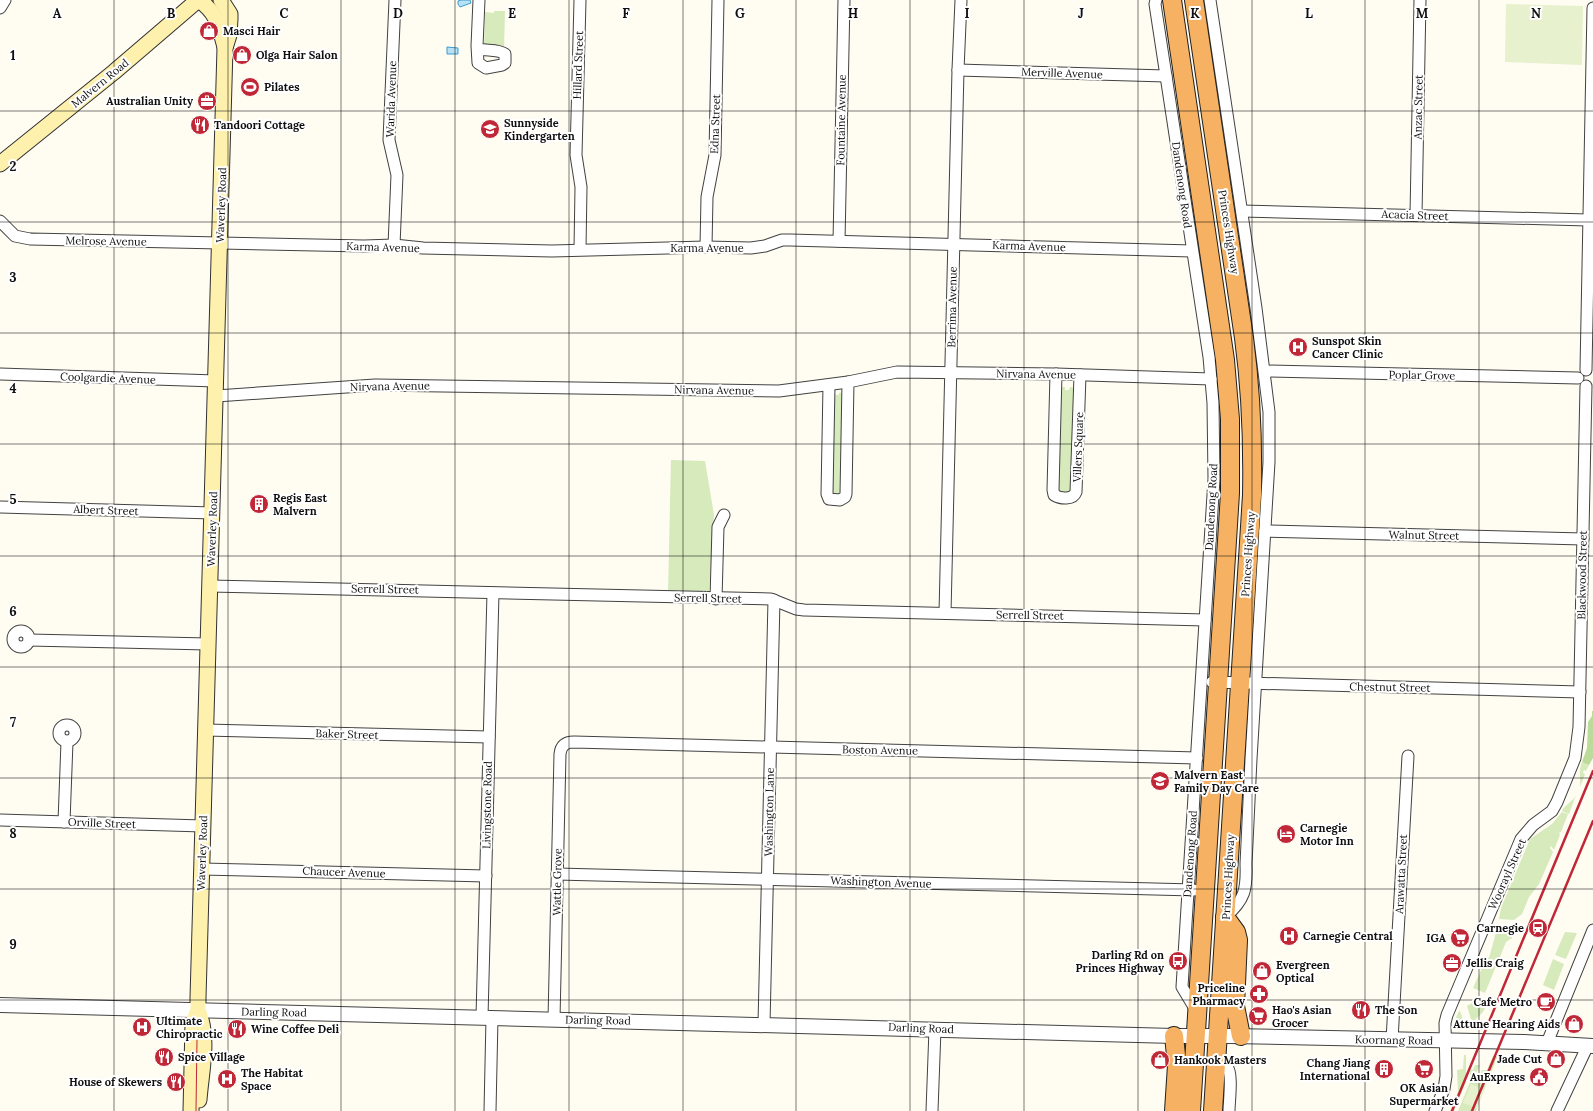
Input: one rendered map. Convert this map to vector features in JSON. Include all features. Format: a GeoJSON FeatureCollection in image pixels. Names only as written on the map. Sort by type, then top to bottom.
{"type":"FeatureCollection","features":[{"type":"Feature","properties":{"kind":"highway","name":"Princes Highway"},"geometry":{"type":"LineString","coordinates":[[1172,0],[1218,312],[1227,381],[1230,419],[1230,493],[1209,682],[1196,890],[1197,1013],[1191,1111]]}},
{"type":"Feature","properties":{"kind":"highway","name":"Princes Highway"},"geometry":{"type":"LineString","coordinates":[[1194,0],[1212,65],[1249,381],[1252,450],[1247,683],[1228,871],[1213,1111]]}},
{"type":"Feature","properties":{"kind":"highway"},"geometry":{"type":"LineString","coordinates":[[1218,312],[1240,310]]}},
{"type":"Feature","properties":{"kind":"highway"},"geometry":{"type":"LineString","coordinates":[[1225,917],[1236,932],[1238,940],[1235,1006],[1241,1036]]}},
{"type":"Feature","properties":{"kind":"highway"},"geometry":{"type":"LineString","coordinates":[[1174,1036],[1177,1065],[1174,1111]]}},
{"type":"Feature","properties":{"kind":"main road","name":"Waverley Road"},"geometry":{"type":"LineString","coordinates":[[198,0],[211,10],[217,19],[225,48]]}},
{"type":"Feature","properties":{"kind":"main road","name":"Malvern Road"},"geometry":{"type":"LineString","coordinates":[[0,164],[114,72],[198,0]]}},
{"type":"Feature","properties":{"kind":"main road","name":"Waverley Road"},"geometry":{"type":"LineString","coordinates":[[199,1111],[203,1038],[202,1023],[198,1010],[225,48],[231,27],[230,7],[221,0]]}},
{"type":"Feature","properties":{"kind":"main road","name":"Waverley Road"},"geometry":{"type":"LineString","coordinates":[[191,1111],[193,1023],[198,1010]]}},
{"type":"Feature","properties":{"kind":"street"},"geometry":{"type":"LineString","coordinates":[[0,8],[5,0]]}},
{"type":"Feature","properties":{"kind":"street","name":"Warida Avenue"},"geometry":{"type":"LineString","coordinates":[[394,245],[396,175],[389,140],[395,0]]}},
{"type":"Feature","properties":{"kind":"street"},"geometry":{"type":"LineString","coordinates":[[477,46],[479,0]]}},
{"type":"Feature","properties":{"kind":"street","name":"Hillard Street"},"geometry":{"type":"LineString","coordinates":[[580,0],[576,155],[581,187],[580,249]]}},
{"type":"Feature","properties":{"kind":"street","name":"Edna Street"},"geometry":{"type":"LineString","coordinates":[[706,247],[707,197],[715,155],[718,0]]}},
{"type":"Feature","properties":{"kind":"street","name":"Fountaine Avenue"},"geometry":{"type":"LineString","coordinates":[[839,241],[844,0]]}},
{"type":"Feature","properties":{"kind":"street","name":"Berrima Avenue"},"geometry":{"type":"LineString","coordinates":[[946,613],[950,373],[961,0]]}},
{"type":"Feature","properties":{"kind":"street","name":"Dandenong Road"},"geometry":{"type":"LineString","coordinates":[[1156,0],[1155,4],[1211,379],[1213,403],[1214,479],[1205,620],[1209,682],[1197,758],[1196,890]]}},
{"type":"Feature","properties":{"kind":"street"},"geometry":{"type":"LineString","coordinates":[[1210,0],[1212,65],[1242,211],[1265,371],[1270,444],[1265,531],[1247,683],[1250,782],[1246,866],[1247,874],[1244,893],[1237,906],[1225,917]]}},
{"type":"Feature","properties":{"kind":"street","name":"Anzac Street"},"geometry":{"type":"LineString","coordinates":[[1416,215],[1420,0]]}},
{"type":"Feature","properties":{"kind":"street"},"geometry":{"type":"LineString","coordinates":[[1586,382],[1581,371],[1590,372],[1588,220],[1593,8]]}},
{"type":"Feature","properties":{"kind":"street","name":"Merville Avenue"},"geometry":{"type":"LineString","coordinates":[[958,70],[1166,76]]}},
{"type":"Feature","properties":{"kind":"street","name":"Acacia Street"},"geometry":{"type":"LineString","coordinates":[[1242,211],[1588,220]]}},
{"type":"Feature","properties":{"kind":"street","name":"Melrose Avenue"},"geometry":{"type":"LineString","coordinates":[[0,221],[15,236],[30,239],[220,244]]}},
{"type":"Feature","properties":{"kind":"street","name":"Karma Avenue"},"geometry":{"type":"LineString","coordinates":[[220,244],[394,245],[423,248],[552,251],[580,249],[706,247],[751,248],[765,246],[782,240],[1192,251]]}},
{"type":"Feature","properties":{"kind":"street","name":"Poplar Grove"},"geometry":{"type":"LineString","coordinates":[[1265,371],[1586,382]]}},
{"type":"Feature","properties":{"kind":"street","name":"Nirvana Avenue"},"geometry":{"type":"LineString","coordinates":[[216,388],[375,384],[779,391],[848,382],[897,372],[1056,374],[1211,379]]}},
{"type":"Feature","properties":{"kind":"street","name":"Coolgardie Avenue"},"geometry":{"type":"LineString","coordinates":[[0,374],[216,388]]}},
{"type":"Feature","properties":{"kind":"street","name":"Villers Square"},"geometry":{"type":"LineString","coordinates":[[1056,374],[1053,490],[1054,495],[1072,498],[1075,496],[1076,492],[1080,375]]}},
{"type":"Feature","properties":{"kind":"street"},"geometry":{"type":"LineString","coordinates":[[829,384],[827,494],[829,498],[840,500],[845,497],[846,494],[848,382]]}},
{"type":"Feature","properties":{"kind":"street","name":"Blackwood Street"},"geometry":{"type":"LineString","coordinates":[[1580,692],[1586,382]]}},
{"type":"Feature","properties":{"kind":"street","name":"Albert Street"},"geometry":{"type":"LineString","coordinates":[[0,507],[213,513]]}},
{"type":"Feature","properties":{"kind":"street"},"geometry":{"type":"LineString","coordinates":[[716,598],[718,527],[724,515]]}},
{"type":"Feature","properties":{"kind":"street","name":"Walnut Street"},"geometry":{"type":"LineString","coordinates":[[1265,531],[1583,539]]}},
{"type":"Feature","properties":{"kind":"street","name":"Serrell Street"},"geometry":{"type":"LineString","coordinates":[[210,586],[716,598],[774,600],[800,610],[1205,620]]}},
{"type":"Feature","properties":{"kind":"street","name":"Livingstone Road"},"geometry":{"type":"LineString","coordinates":[[490,1111],[487,1017],[486,876],[493,593]]}},
{"type":"Feature","properties":{"kind":"street","name":"Washington Lane"},"geometry":{"type":"LineString","coordinates":[[764,1024],[774,600]]}},
{"type":"Feature","properties":{"kind":"street"},"geometry":{"type":"LineString","coordinates":[[29,640],[208,644]]}},
{"type":"Feature","properties":{"kind":"street","name":"Chestnut Street"},"geometry":{"type":"LineString","coordinates":[[1209,682],[1580,692]]}},
{"type":"Feature","properties":{"kind":"street","name":"Woorayl Street"},"geometry":{"type":"LineString","coordinates":[[1435,1111],[1444,1089],[1446,1076],[1445,1023],[1447,1016],[1521,839],[1533,824],[1545,818],[1552,811],[1565,785],[1575,758],[1578,741],[1580,692]]}},
{"type":"Feature","properties":{"kind":"street","name":"Baker Street"},"geometry":{"type":"LineString","coordinates":[[206,730],[489,737]]}},
{"type":"Feature","properties":{"kind":"street"},"geometry":{"type":"LineString","coordinates":[[64,822],[67,742]]}},
{"type":"Feature","properties":{"kind":"street","name":"Boston Avenue"},"geometry":{"type":"LineString","coordinates":[[563,745],[574,742],[1197,758]]}},
{"type":"Feature","properties":{"kind":"street","name":"Wattle Grove"},"geometry":{"type":"LineString","coordinates":[[554,1019],[560,754],[563,745]]}},
{"type":"Feature","properties":{"kind":"street","name":"Arawatta Street"},"geometry":{"type":"LineString","coordinates":[[1392,1040],[1408,756]]}},
{"type":"Feature","properties":{"kind":"street","name":"Orville Street"},"geometry":{"type":"LineString","coordinates":[[0,820],[203,826]]}},
{"type":"Feature","properties":{"kind":"street","name":"Chaucer Avenue"},"geometry":{"type":"LineString","coordinates":[[202,869],[486,876]]}},
{"type":"Feature","properties":{"kind":"street"},"geometry":{"type":"LineString","coordinates":[[1228,871],[1237,877],[1244,893]]}},
{"type":"Feature","properties":{"kind":"street","name":"Washington Avenue"},"geometry":{"type":"LineString","coordinates":[[557,874],[1196,890]]}},
{"type":"Feature","properties":{"kind":"street"},"geometry":{"type":"LineString","coordinates":[[1547,1043],[1593,930]]}},
{"type":"Feature","properties":{"kind":"street","name":"Darling Road"},"geometry":{"type":"LineString","coordinates":[[0,1005],[1195,1036]]}},
{"type":"Feature","properties":{"kind":"street"},"geometry":{"type":"LineString","coordinates":[[932,1111],[935,1029]]}},
{"type":"Feature","properties":{"kind":"street","name":"Koornang Road"},"geometry":{"type":"LineString","coordinates":[[1195,1036],[1590,1045]]}},
{"type":"Feature","properties":{"kind":"street"},"geometry":{"type":"LineString","coordinates":[[1558,1111],[1590,1045]]}},
{"type":"Feature","properties":{"kind":"street"},"geometry":{"type":"LineString","coordinates":[[1216,1060],[1229,1070],[1229,1111]]}},
{"type":"Feature","properties":{"kind":"green space"},"geometry":{"type":"Polygon","coordinates":[[[1506,4],[1583,6],[1582,65],[1505,62],[1506,4]]]}},
{"type":"Feature","properties":{"kind":"green space"},"geometry":{"type":"Polygon","coordinates":[[[494,11],[505,11],[504,48],[484,47],[485,12],[494,13],[494,11]]]}},
{"type":"Feature","properties":{"kind":"green space"},"geometry":{"type":"Polygon","coordinates":[[[1059,387],[1065,387],[1065,390],[1069,390],[1070,387],[1076,388],[1074,486],[1070,492],[1065,493],[1060,492],[1058,489],[1059,387]]]}},
{"type":"Feature","properties":{"kind":"green space"},"geometry":{"type":"Polygon","coordinates":[[[844,392],[842,494],[833,497],[830,491],[833,394],[839,395],[839,393],[844,392]]]}},
{"type":"Feature","properties":{"kind":"green space"},"geometry":{"type":"Polygon","coordinates":[[[671,460],[705,461],[714,515],[709,595],[668,593],[671,460]]]}},
{"type":"Feature","properties":{"kind":"green space"},"geometry":{"type":"Polygon","coordinates":[[[1592,711],[1593,758],[1589,765],[1582,762],[1587,748],[1588,722],[1592,716],[1592,711]]]}},
{"type":"Feature","properties":{"kind":"green space"},"geometry":{"type":"Polygon","coordinates":[[[1582,762],[1589,765],[1586,771],[1584,770],[1583,773],[1585,774],[1580,787],[1580,772],[1582,762]]]}},
{"type":"Feature","properties":{"kind":"green space"},"geometry":{"type":"Polygon","coordinates":[[[1576,795],[1569,814],[1562,811],[1573,799],[1576,795]]]}},
{"type":"Feature","properties":{"kind":"green space"},"geometry":{"type":"Polygon","coordinates":[[[1562,812],[1568,814],[1561,832],[1559,833],[1560,835],[1554,850],[1551,846],[1550,848],[1553,852],[1539,884],[1529,897],[1522,914],[1514,920],[1499,919],[1501,908],[1530,839],[1552,824],[1562,812]]]}},
{"type":"Feature","properties":{"kind":"green space"},"geometry":{"type":"Polygon","coordinates":[[[1502,926],[1516,928],[1512,938],[1506,942],[1485,993],[1473,988],[1487,957],[1489,958],[1497,929],[1502,926]]]}},
{"type":"Feature","properties":{"kind":"green space"},"geometry":{"type":"Polygon","coordinates":[[[1565,932],[1577,933],[1566,959],[1555,955],[1565,932]]]}},
{"type":"Feature","properties":{"kind":"green space"},"geometry":{"type":"Polygon","coordinates":[[[1553,959],[1564,964],[1554,990],[1543,985],[1553,959]]]}},
{"type":"Feature","properties":{"kind":"green space"},"geometry":{"type":"Polygon","coordinates":[[[1474,1002],[1485,1008],[1474,1021],[1471,1019],[1467,1006],[1474,1002]]]}},
{"type":"Feature","properties":{"kind":"green space"},"geometry":{"type":"Polygon","coordinates":[[[1459,1011],[1464,1023],[1455,1025],[1454,1022],[1459,1011]]]}},
{"type":"Feature","properties":{"kind":"green space"},"geometry":{"type":"Polygon","coordinates":[[[1464,1055],[1466,1055],[1466,1082],[1454,1111],[1450,1111],[1458,1092],[1457,1070],[1463,1069],[1464,1055]]]}},
{"type":"Feature","properties":{"kind":"green space"},"geometry":{"type":"Polygon","coordinates":[[[1493,1056],[1498,1056],[1488,1080],[1482,1080],[1486,1085],[1476,1111],[1458,1111],[1470,1082],[1477,1082],[1482,1070],[1487,1070],[1493,1056]]]}},
{"type":"Feature","properties":{"kind":"green space"},"geometry":{"type":"Polygon","coordinates":[[[1475,1065],[1480,1065],[1475,1076],[1470,1076],[1470,1070],[1473,1070],[1475,1065]]]}},
{"type":"Feature","properties":{"kind":"green space"},"geometry":{"type":"Polygon","coordinates":[[[1471,1084],[1484,1090],[1477,1108],[1463,1103],[1471,1084]]]}},
{"type":"Feature","properties":{"kind":"water"},"geometry":{"type":"Polygon","coordinates":[[[470,0],[471,3],[460,7],[458,1],[470,0]]]}},
{"type":"Feature","properties":{"kind":"water"},"geometry":{"type":"Polygon","coordinates":[[[447,47],[458,48],[458,54],[447,54],[447,47]]]}},
{"type":"Feature","properties":{"kind":"tram line"},"geometry":{"type":"LineString","coordinates":[[196,1111],[197,1040]]}},
{"type":"Feature","properties":{"kind":"railway"},"geometry":{"type":"LineString","coordinates":[[1452,1111],[1593,771]]}},
{"type":"Feature","properties":{"kind":"railway"},"geometry":{"type":"LineString","coordinates":[[1472,1111],[1593,821]]}},
{"type":"Feature","properties":{"kind":"place","name":"Masci Hair"},"geometry":{"type":"Point","coordinates":[209,31]}},
{"type":"Feature","properties":{"kind":"place","name":"Olga Hair Salon"},"geometry":{"type":"Point","coordinates":[242,55]}},
{"type":"Feature","properties":{"kind":"place","name":"Pilates"},"geometry":{"type":"Point","coordinates":[250,87]}},
{"type":"Feature","properties":{"kind":"place","name":"Australian Unity"},"geometry":{"type":"Point","coordinates":[207,101]}},
{"type":"Feature","properties":{"kind":"place","name":"Tandoori Cottage"},"geometry":{"type":"Point","coordinates":[200,125]}},
{"type":"Feature","properties":{"kind":"place","name":"Sunnyside Kindergarten"},"geometry":{"type":"Point","coordinates":[490,129]}},
{"type":"Feature","properties":{"kind":"place","name":"Sunspot Skin Cancer Clinic"},"geometry":{"type":"Point","coordinates":[1298,347]}},
{"type":"Feature","properties":{"kind":"place","name":"Regis East Malvern"},"geometry":{"type":"Point","coordinates":[259,504]}},
{"type":"Feature","properties":{"kind":"place","name":"Malvern East Family Day Care"},"geometry":{"type":"Point","coordinates":[1160,781]}},
{"type":"Feature","properties":{"kind":"place","name":"Carnegie Motor Inn"},"geometry":{"type":"Point","coordinates":[1286,834]}},
{"type":"Feature","properties":{"kind":"place","name":"Carnegie"},"geometry":{"type":"Point","coordinates":[1538,928]}},
{"type":"Feature","properties":{"kind":"place","name":"Carnegie Central"},"geometry":{"type":"Point","coordinates":[1289,936]}},
{"type":"Feature","properties":{"kind":"place","name":"IGA"},"geometry":{"type":"Point","coordinates":[1460,938]}},
{"type":"Feature","properties":{"kind":"place","name":"Darling Rd on Princes Highway"},"geometry":{"type":"Point","coordinates":[1178,961]}},
{"type":"Feature","properties":{"kind":"place","name":"Jellis Craig"},"geometry":{"type":"Point","coordinates":[1452,963]}},
{"type":"Feature","properties":{"kind":"place","name":"Evergreen Optical"},"geometry":{"type":"Point","coordinates":[1262,971]}},
{"type":"Feature","properties":{"kind":"place","name":"Priceline Pharmacy"},"geometry":{"type":"Point","coordinates":[1259,994]}},
{"type":"Feature","properties":{"kind":"place","name":"Cafe Metro"},"geometry":{"type":"Point","coordinates":[1546,1002]}},
{"type":"Feature","properties":{"kind":"place","name":"The Son"},"geometry":{"type":"Point","coordinates":[1361,1010]}},
{"type":"Feature","properties":{"kind":"place","name":"Hao's Asian Grocer"},"geometry":{"type":"Point","coordinates":[1258,1016]}},
{"type":"Feature","properties":{"kind":"place","name":"Attune Hearing Aids"},"geometry":{"type":"Point","coordinates":[1574,1024]}},
{"type":"Feature","properties":{"kind":"place","name":"Ultimate Chiropractic"},"geometry":{"type":"Point","coordinates":[142,1027]}},
{"type":"Feature","properties":{"kind":"place","name":"Wine Coffee Deli"},"geometry":{"type":"Point","coordinates":[237,1029]}},
{"type":"Feature","properties":{"kind":"place","name":"Spice Village"},"geometry":{"type":"Point","coordinates":[164,1057]}},
{"type":"Feature","properties":{"kind":"place","name":"Jade Cut"},"geometry":{"type":"Point","coordinates":[1556,1059]}},
{"type":"Feature","properties":{"kind":"place","name":"Hankook Masters"},"geometry":{"type":"Point","coordinates":[1160,1060]}},
{"type":"Feature","properties":{"kind":"place","name":"Chang Jiang International"},"geometry":{"type":"Point","coordinates":[1384,1069]}},
{"type":"Feature","properties":{"kind":"place","name":"OK Asian Supermarket"},"geometry":{"type":"Point","coordinates":[1424,1069]}},
{"type":"Feature","properties":{"kind":"place","name":"AuExpress"},"geometry":{"type":"Point","coordinates":[1539,1077]}},
{"type":"Feature","properties":{"kind":"place","name":"The Habitat Space"},"geometry":{"type":"Point","coordinates":[227,1079]}},
{"type":"Feature","properties":{"kind":"place","name":"House of Skewers"},"geometry":{"type":"Point","coordinates":[176,1082]}}]}
